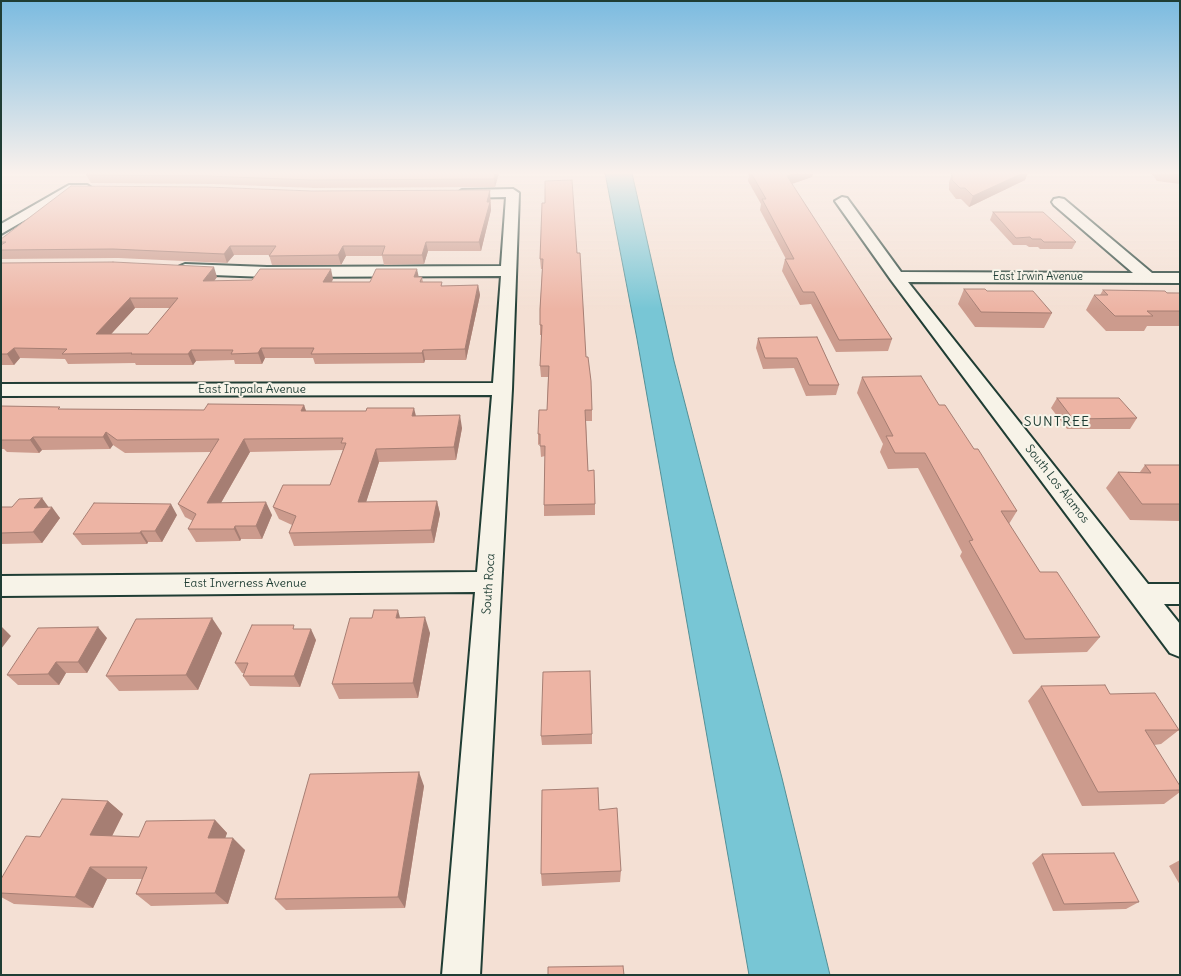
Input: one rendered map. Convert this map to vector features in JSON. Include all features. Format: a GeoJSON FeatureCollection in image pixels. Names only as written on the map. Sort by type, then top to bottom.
{"type":"FeatureCollection","features":[{"type":"Feature","properties":{"kind":"street"},"geometry":{"type":"LineString","coordinates":[[1,230],[20,219]]}},
{"type":"Feature","properties":{"kind":"street","name":"South Roca"},"geometry":{"type":"LineString","coordinates":[[461,975],[502,389],[511,219]]}},
{"type":"Feature","properties":{"kind":"street","name":"South Los Alamos"},"geometry":{"type":"LineString","coordinates":[[854,219],[896,277],[1180,645]]}},
{"type":"Feature","properties":{"kind":"street"},"geometry":{"type":"LineString","coordinates":[[1078,219],[1148,278]]}},
{"type":"Feature","properties":{"kind":"street"},"geometry":{"type":"LineString","coordinates":[[167,268],[266,272],[508,271]]}},
{"type":"Feature","properties":{"kind":"street","name":"East Irwin Avenue"},"geometry":{"type":"LineString","coordinates":[[896,277],[1180,278]]}},
{"type":"Feature","properties":{"kind":"street","name":"East Impala Avenue"},"geometry":{"type":"LineString","coordinates":[[1,390],[502,389]]}},
{"type":"Feature","properties":{"kind":"street","name":"East Inverness Avenue"},"geometry":{"type":"LineString","coordinates":[[1,586],[489,582]]}},
{"type":"Feature","properties":{"kind":"street"},"geometry":{"type":"LineString","coordinates":[[1142,594],[1180,594]]}},
{"type":"Feature","properties":{"kind":"water"},"geometry":{"type":"Polygon","coordinates":[[[614,219],[642,219],[674,361],[782,778],[830,975],[749,975],[637,339],[614,219]]]}},
{"type":"Feature","properties":{"kind":"building"},"geometry":{"type":"Polygon","coordinates":[[[28,219],[485,219],[479,242],[426,242],[422,255],[382,255],[385,246],[343,246],[338,255],[269,256],[276,246],[230,246],[224,254],[113,249],[1,250],[1,245],[6,242],[1,242],[1,239],[28,219]]]}},
{"type":"Feature","properties":{"kind":"building"},"geometry":{"type":"Polygon","coordinates":[[[541,219],[575,219],[577,253],[580,253],[586,357],[588,357],[591,381],[592,410],[585,410],[588,471],[594,470],[595,504],[544,505],[545,446],[540,446],[540,434],[538,434],[539,410],[547,410],[549,366],[540,366],[542,325],[540,325],[540,309],[543,259],[540,259],[541,219]]]}},
{"type":"Feature","properties":{"kind":"building"},"geometry":{"type":"Polygon","coordinates":[[[772,219],[814,219],[892,339],[839,340],[814,292],[803,292],[785,259],[794,259],[772,219]]]}},
{"type":"Feature","properties":{"kind":"building"},"geometry":{"type":"Polygon","coordinates":[[[999,219],[1050,219],[1076,242],[1044,242],[1041,239],[1032,239],[1030,237],[1016,238],[999,219]]]}},
{"type":"Feature","properties":{"kind":"building"},"geometry":{"type":"Polygon","coordinates":[[[113,262],[214,267],[203,281],[252,280],[260,269],[331,269],[323,282],[370,282],[376,269],[417,269],[414,277],[422,277],[420,282],[442,282],[441,286],[478,285],[465,349],[423,350],[422,353],[311,354],[314,348],[261,348],[258,353],[231,354],[233,350],[191,350],[188,354],[62,354],[67,349],[14,348],[7,354],[1,354],[1,263],[113,262]],[[130,298],[96,334],[148,334],[178,298],[130,298]]]}},
{"type":"Feature","properties":{"kind":"building"},"geometry":{"type":"Polygon","coordinates":[[[964,289],[1033,291],[1052,313],[981,312],[964,289]]]}},
{"type":"Feature","properties":{"kind":"building"},"geometry":{"type":"Polygon","coordinates":[[[1103,290],[1180,293],[1180,311],[1147,311],[1153,316],[1115,316],[1094,295],[1108,295],[1103,290]]]}},
{"type":"Feature","properties":{"kind":"building"},"geometry":{"type":"Polygon","coordinates":[[[817,337],[839,385],[809,385],[797,358],[765,358],[758,338],[817,337]]]}},
{"type":"Feature","properties":{"kind":"building"},"geometry":{"type":"Polygon","coordinates":[[[921,376],[939,405],[945,405],[974,449],[978,449],[1017,511],[1001,511],[1040,572],[1057,572],[1100,637],[1025,639],[969,541],[973,540],[925,453],[895,453],[886,436],[893,436],[862,377],[921,376]]]}},
{"type":"Feature","properties":{"kind":"building"},"geometry":{"type":"Polygon","coordinates":[[[1057,398],[1119,398],[1137,418],[1073,419],[1057,398]]]}},
{"type":"Feature","properties":{"kind":"building"},"geometry":{"type":"Polygon","coordinates":[[[208,404],[304,405],[301,411],[366,411],[367,408],[414,408],[412,416],[460,415],[454,447],[376,449],[358,502],[437,501],[431,530],[289,533],[296,516],[273,507],[283,485],[330,485],[346,443],[341,443],[343,438],[244,439],[207,503],[266,502],[256,526],[235,526],[234,529],[188,529],[196,514],[178,504],[219,439],[117,440],[106,432],[103,437],[33,437],[30,440],[1,440],[1,406],[60,407],[58,409],[204,410],[208,404]]]}},
{"type":"Feature","properties":{"kind":"building"},"geometry":{"type":"Polygon","coordinates":[[[1145,465],[1180,465],[1180,504],[1142,504],[1118,472],[1151,473],[1145,465]]]}},
{"type":"Feature","properties":{"kind":"building"},"geometry":{"type":"Polygon","coordinates":[[[42,498],[34,508],[52,507],[33,532],[1,533],[1,507],[12,507],[19,499],[42,498]]]}},
{"type":"Feature","properties":{"kind":"building"},"geometry":{"type":"Polygon","coordinates":[[[94,503],[171,504],[155,531],[73,534],[94,503]]]}},
{"type":"Feature","properties":{"kind":"building"},"geometry":{"type":"Polygon","coordinates":[[[374,610],[398,610],[396,618],[425,617],[413,683],[332,684],[350,618],[372,618],[374,610]]]}},
{"type":"Feature","properties":{"kind":"building"},"geometry":{"type":"Polygon","coordinates":[[[212,618],[186,675],[106,676],[136,619],[212,618]]]}},
{"type":"Feature","properties":{"kind":"building"},"geometry":{"type":"Polygon","coordinates":[[[252,625],[294,625],[293,629],[311,629],[294,676],[243,676],[248,663],[235,663],[252,625]]]}},
{"type":"Feature","properties":{"kind":"building"},"geometry":{"type":"Polygon","coordinates":[[[98,627],[78,662],[56,662],[48,674],[7,675],[38,628],[98,627]]]}},
{"type":"Feature","properties":{"kind":"building"},"geometry":{"type":"Polygon","coordinates":[[[590,671],[592,734],[541,736],[543,672],[590,671]]]}},
{"type":"Feature","properties":{"kind":"building"},"geometry":{"type":"Polygon","coordinates":[[[1105,685],[1110,694],[1155,693],[1179,730],[1145,730],[1180,786],[1180,790],[1098,792],[1041,686],[1105,685]]]}},
{"type":"Feature","properties":{"kind":"building"},"geometry":{"type":"Polygon","coordinates":[[[419,772],[398,897],[275,899],[310,774],[419,772]]]}},
{"type":"Feature","properties":{"kind":"building"},"geometry":{"type":"Polygon","coordinates":[[[598,788],[599,810],[617,808],[621,871],[541,874],[542,790],[598,788]]]}},
{"type":"Feature","properties":{"kind":"building"},"geometry":{"type":"Polygon","coordinates":[[[62,799],[108,801],[90,835],[139,837],[146,821],[215,820],[208,838],[233,838],[215,893],[136,894],[147,867],[90,867],[75,897],[1,893],[1,879],[26,836],[40,837],[62,799]]]}},
{"type":"Feature","properties":{"kind":"building"},"geometry":{"type":"Polygon","coordinates":[[[1114,853],[1139,902],[1064,904],[1042,854],[1114,853]]]}},
{"type":"Feature","properties":{"kind":"building"},"geometry":{"type":"Polygon","coordinates":[[[623,966],[624,975],[548,975],[548,967],[623,966]]]}},
{"type":"Feature","properties":{"kind":"district","name":"SUNTREE"},"geometry":{"type":"Point","coordinates":[1057,422]}}]}
